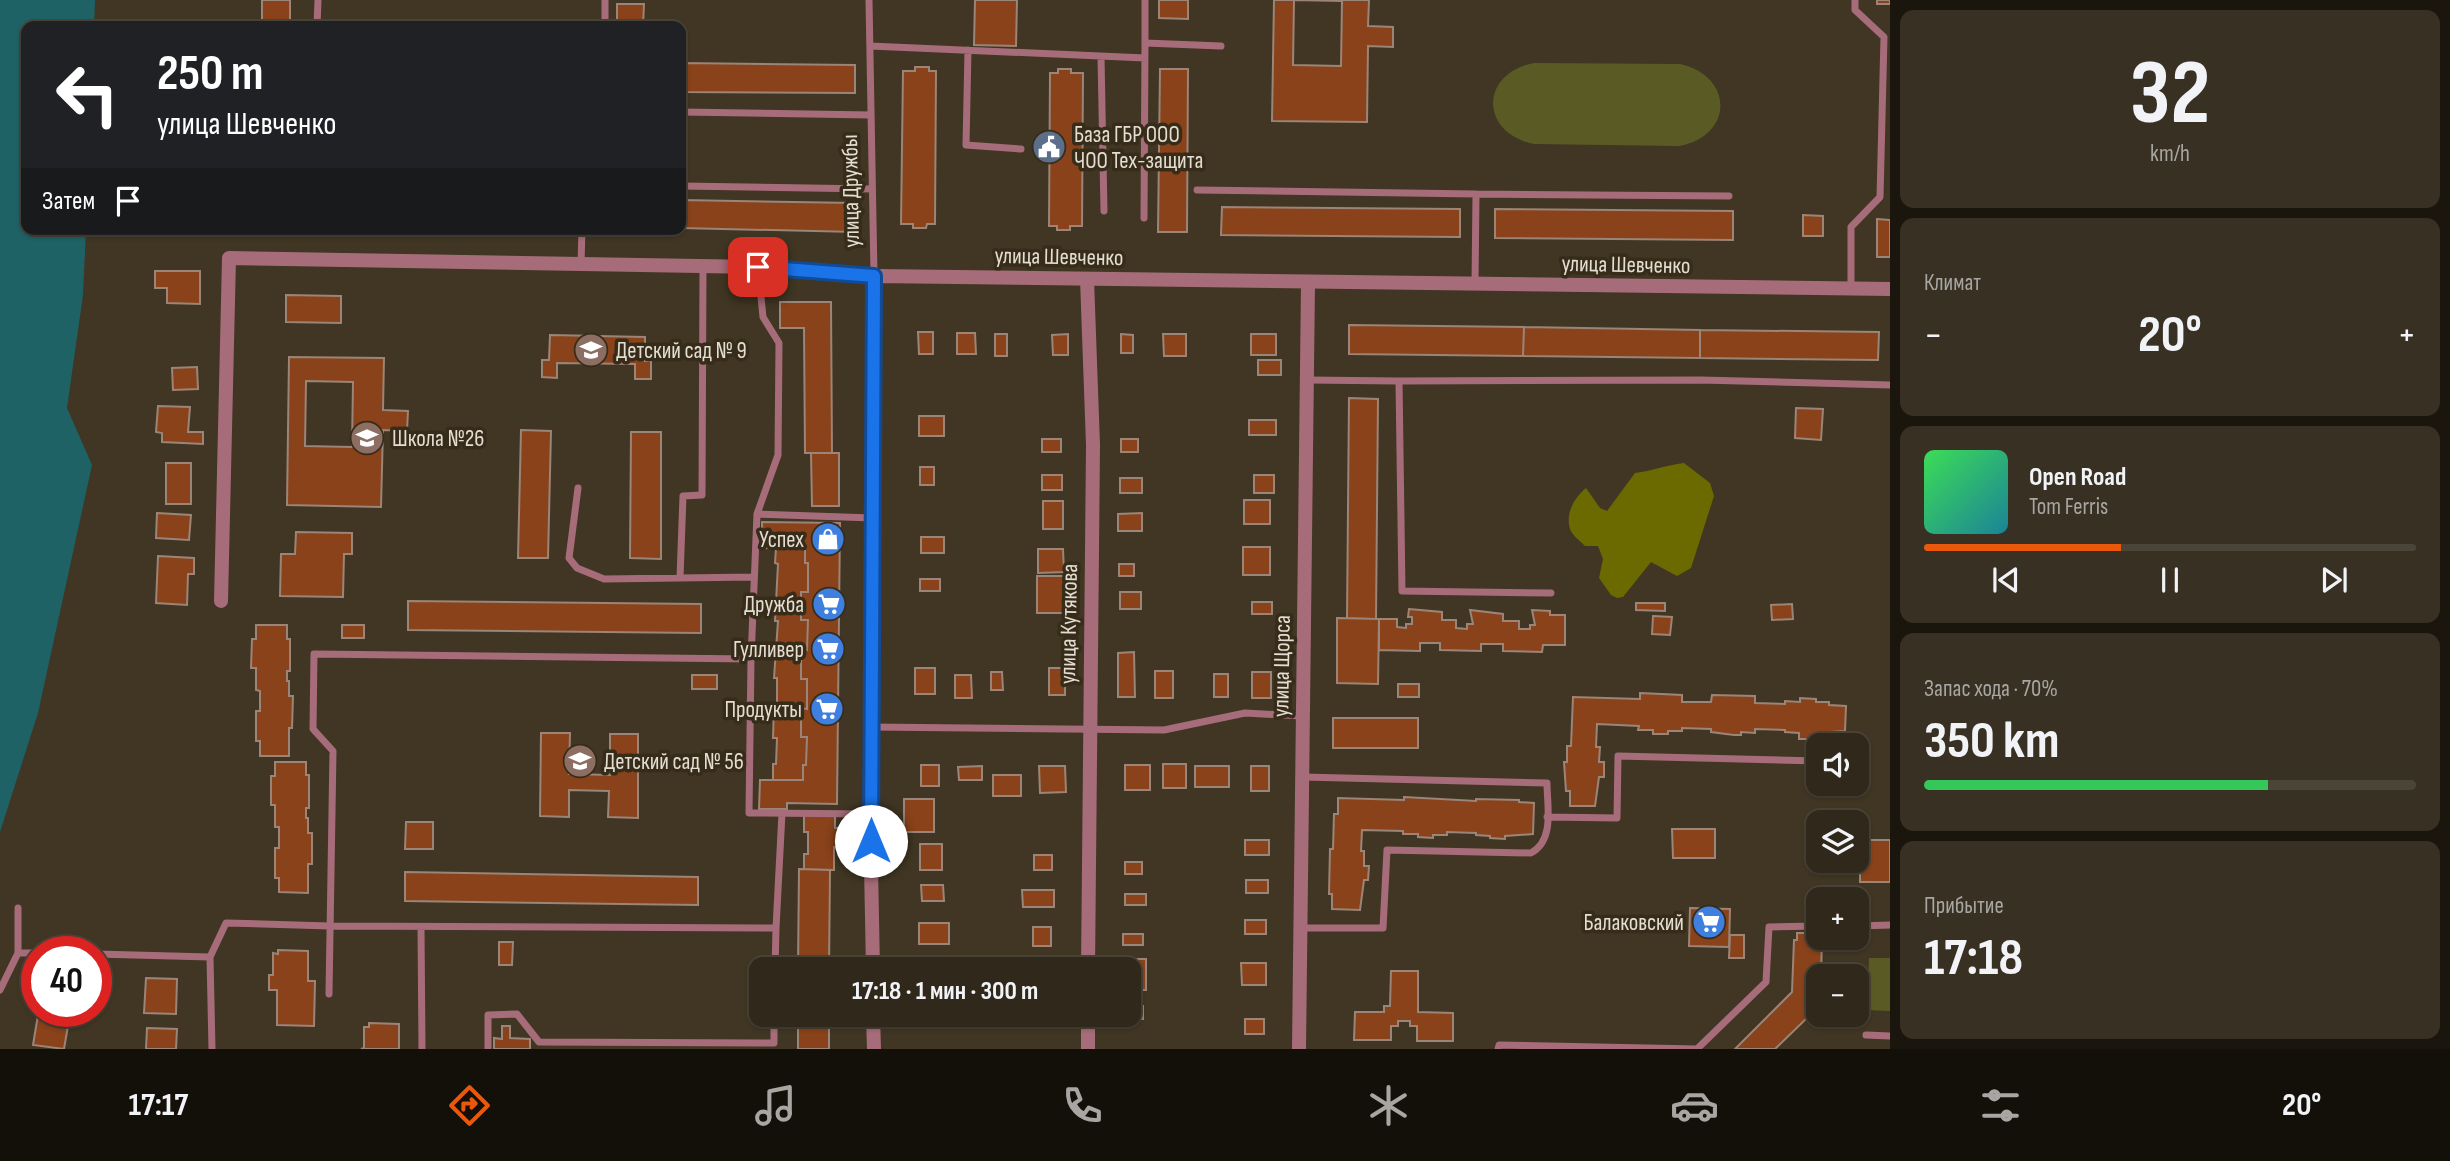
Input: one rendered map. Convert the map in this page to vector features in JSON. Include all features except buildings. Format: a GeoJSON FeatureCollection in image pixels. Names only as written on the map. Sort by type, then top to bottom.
{"type":"FeatureCollection","features":[{"type":"Feature","properties":{"kind":"street","name":"улица Шевченко"},"geometry":{"type":"LineString","coordinates":[[221,601],[229,258],[758,267],[874,276],[1890,289]]}},
{"type":"Feature","properties":{"kind":"street","name":"улица Дружбы"},"geometry":{"type":"LineString","coordinates":[[873,957],[870,814],[874,276]]}},
{"type":"Feature","properties":{"kind":"street","name":"улица Кутякова"},"geometry":{"type":"LineString","coordinates":[[1087,279],[1093,445],[1088,957]]}},
{"type":"Feature","properties":{"kind":"street","name":"улица Щорса"},"geometry":{"type":"LineString","coordinates":[[1299,1049],[1308,283]]}},
{"type":"Feature","properties":{"kind":"street"},"geometry":{"type":"LineString","coordinates":[[873,1027],[874,1049]]}},
{"type":"Feature","properties":{"kind":"street"},"geometry":{"type":"LineString","coordinates":[[1088,1027],[1088,1049]]}},
{"type":"Feature","properties":{"kind":"lane"},"geometry":{"type":"LineString","coordinates":[[317,21],[318,0]]}},
{"type":"Feature","properties":{"kind":"lane"},"geometry":{"type":"LineString","coordinates":[[605,0],[605,21]]}},
{"type":"Feature","properties":{"kind":"lane","name":"улица Дружбы"},"geometry":{"type":"LineString","coordinates":[[869,0],[874,276]]}},
{"type":"Feature","properties":{"kind":"lane"},"geometry":{"type":"LineString","coordinates":[[1144,218],[1145,0]]}},
{"type":"Feature","properties":{"kind":"lane"},"geometry":{"type":"LineString","coordinates":[[1851,289],[1851,227],[1880,197],[1884,37],[1855,10],[1855,0]]}},
{"type":"Feature","properties":{"kind":"lane"},"geometry":{"type":"LineString","coordinates":[[1145,43],[1222,46]]}},
{"type":"Feature","properties":{"kind":"lane"},"geometry":{"type":"LineString","coordinates":[[870,46],[1144,58]]}},
{"type":"Feature","properties":{"kind":"lane"},"geometry":{"type":"LineString","coordinates":[[968,50],[966,145],[1021,149]]}},
{"type":"Feature","properties":{"kind":"lane"},"geometry":{"type":"LineString","coordinates":[[1101,57],[1104,211]]}},
{"type":"Feature","properties":{"kind":"lane"},"geometry":{"type":"LineString","coordinates":[[686,112],[871,115]]}},
{"type":"Feature","properties":{"kind":"lane"},"geometry":{"type":"LineString","coordinates":[[686,186],[873,189]]}},
{"type":"Feature","properties":{"kind":"lane"},"geometry":{"type":"LineString","coordinates":[[1197,190],[1729,196]]}},
{"type":"Feature","properties":{"kind":"lane"},"geometry":{"type":"LineString","coordinates":[[1475,285],[1476,194]]}},
{"type":"Feature","properties":{"kind":"lane"},"geometry":{"type":"LineString","coordinates":[[582,235],[582,264]]}},
{"type":"Feature","properties":{"kind":"lane"},"geometry":{"type":"LineString","coordinates":[[680,578],[683,496],[702,495],[703,266]]}},
{"type":"Feature","properties":{"kind":"lane"},"geometry":{"type":"LineString","coordinates":[[758,267],[763,317],[779,343],[778,455],[757,514],[751,659],[749,813],[870,814]]}},
{"type":"Feature","properties":{"kind":"lane"},"geometry":{"type":"LineString","coordinates":[[1307,380],[1701,380],[1890,385]]}},
{"type":"Feature","properties":{"kind":"lane"},"geometry":{"type":"LineString","coordinates":[[1399,381],[1402,591],[1551,593]]}},
{"type":"Feature","properties":{"kind":"lane"},"geometry":{"type":"LineString","coordinates":[[578,488],[569,558],[577,568],[604,579],[754,577]]}},
{"type":"Feature","properties":{"kind":"lane"},"geometry":{"type":"LineString","coordinates":[[757,514],[874,518]]}},
{"type":"Feature","properties":{"kind":"lane"},"geometry":{"type":"LineString","coordinates":[[329,995],[333,751],[313,729],[314,654],[751,659]]}},
{"type":"Feature","properties":{"kind":"lane"},"geometry":{"type":"LineString","coordinates":[[871,727],[1164,730],[1245,713],[1303,716]]}},
{"type":"Feature","properties":{"kind":"lane"},"geometry":{"type":"LineString","coordinates":[[1547,817],[1617,818],[1618,756],[1806,761]]}},
{"type":"Feature","properties":{"kind":"lane"},"geometry":{"type":"LineString","coordinates":[[1300,928],[1383,928],[1387,850],[1531,853],[1540,848],[1547,836],[1547,783],[1302,777]]}},
{"type":"Feature","properties":{"kind":"lane"},"geometry":{"type":"LineString","coordinates":[[775,957],[782,813]]}},
{"type":"Feature","properties":{"kind":"lane"},"geometry":{"type":"LineString","coordinates":[[0,990],[18,953],[19,908]]}},
{"type":"Feature","properties":{"kind":"lane"},"geometry":{"type":"LineString","coordinates":[[212,1049],[210,957],[226,923],[421,927],[776,928]]}},
{"type":"Feature","properties":{"kind":"lane"},"geometry":{"type":"LineString","coordinates":[[1869,926],[1890,925]]}},
{"type":"Feature","properties":{"kind":"lane"},"geometry":{"type":"LineString","coordinates":[[1498,1049],[1499,1045],[1697,1049],[1766,982],[1769,927],[1806,926]]}},
{"type":"Feature","properties":{"kind":"lane"},"geometry":{"type":"LineString","coordinates":[[421,927],[422,1049]]}},
{"type":"Feature","properties":{"kind":"lane"},"geometry":{"type":"LineString","coordinates":[[112,954],[210,957]]}},
{"type":"Feature","properties":{"kind":"lane"},"geometry":{"type":"LineString","coordinates":[[488,1049],[488,1015],[517,1014],[539,1042],[774,1044],[775,1027]]}},
{"type":"Feature","properties":{"kind":"lane"},"geometry":{"type":"LineString","coordinates":[[1866,1035],[1890,1036]]}},
{"type":"Feature","properties":{"kind":"shaded area"},"geometry":{"type":"Polygon","coordinates":[[[1534,63],[1680,64],[1698,71],[1710,80],[1718,93],[1718,119],[1710,131],[1697,140],[1679,146],[1534,144],[1516,138],[1503,128],[1493,103],[1503,78],[1516,69],[1534,63]]]}},
{"type":"Feature","properties":{"kind":"shaded area"},"geometry":{"type":"Polygon","coordinates":[[[1684,463],[1710,483],[1714,496],[1691,568],[1677,576],[1651,562],[1623,597],[1611,595],[1599,578],[1603,559],[1598,546],[1585,546],[1570,529],[1570,511],[1575,501],[1586,488],[1600,508],[1607,511],[1635,473],[1684,463]]]}},
{"type":"Feature","properties":{"kind":"shaded area"},"geometry":{"type":"Polygon","coordinates":[[[1869,958],[1890,958],[1890,1011],[1869,1010],[1869,958]]]}},
{"type":"Feature","properties":{"kind":"water"},"geometry":{"type":"Polygon","coordinates":[[[0,0],[95,0],[94,21],[21,21],[21,235],[86,235],[83,295],[67,408],[92,465],[38,713],[0,832],[0,0]]]}},
{"type":"Feature","properties":{"kind":"place","name":"База ГБР ООО ЧОО Тех-защита"},"geometry":{"type":"Point","coordinates":[1049,147]}},
{"type":"Feature","properties":{"kind":"place","name":"Детский сад № 9"},"geometry":{"type":"Point","coordinates":[591,350]}},
{"type":"Feature","properties":{"kind":"place","name":"Школа №26"},"geometry":{"type":"Point","coordinates":[367,438]}},
{"type":"Feature","properties":{"kind":"place","name":"Успех"},"geometry":{"type":"Point","coordinates":[828,539]}},
{"type":"Feature","properties":{"kind":"place","name":"Дружба"},"geometry":{"type":"Point","coordinates":[829,604]}},
{"type":"Feature","properties":{"kind":"place","name":"Гулливер"},"geometry":{"type":"Point","coordinates":[828,649]}},
{"type":"Feature","properties":{"kind":"place","name":"Продукты"},"geometry":{"type":"Point","coordinates":[827,709]}},
{"type":"Feature","properties":{"kind":"place","name":"Детский сад № 56"},"geometry":{"type":"Point","coordinates":[580,761]}},
{"type":"Feature","properties":{"kind":"place","name":"Балаковский"},"geometry":{"type":"Point","coordinates":[1709,922]}},
{"type":"Feature","properties":{"kind":"route"},"geometry":{"type":"LineString","coordinates":[[758,267],[874,276],[871,841]]}}]}
